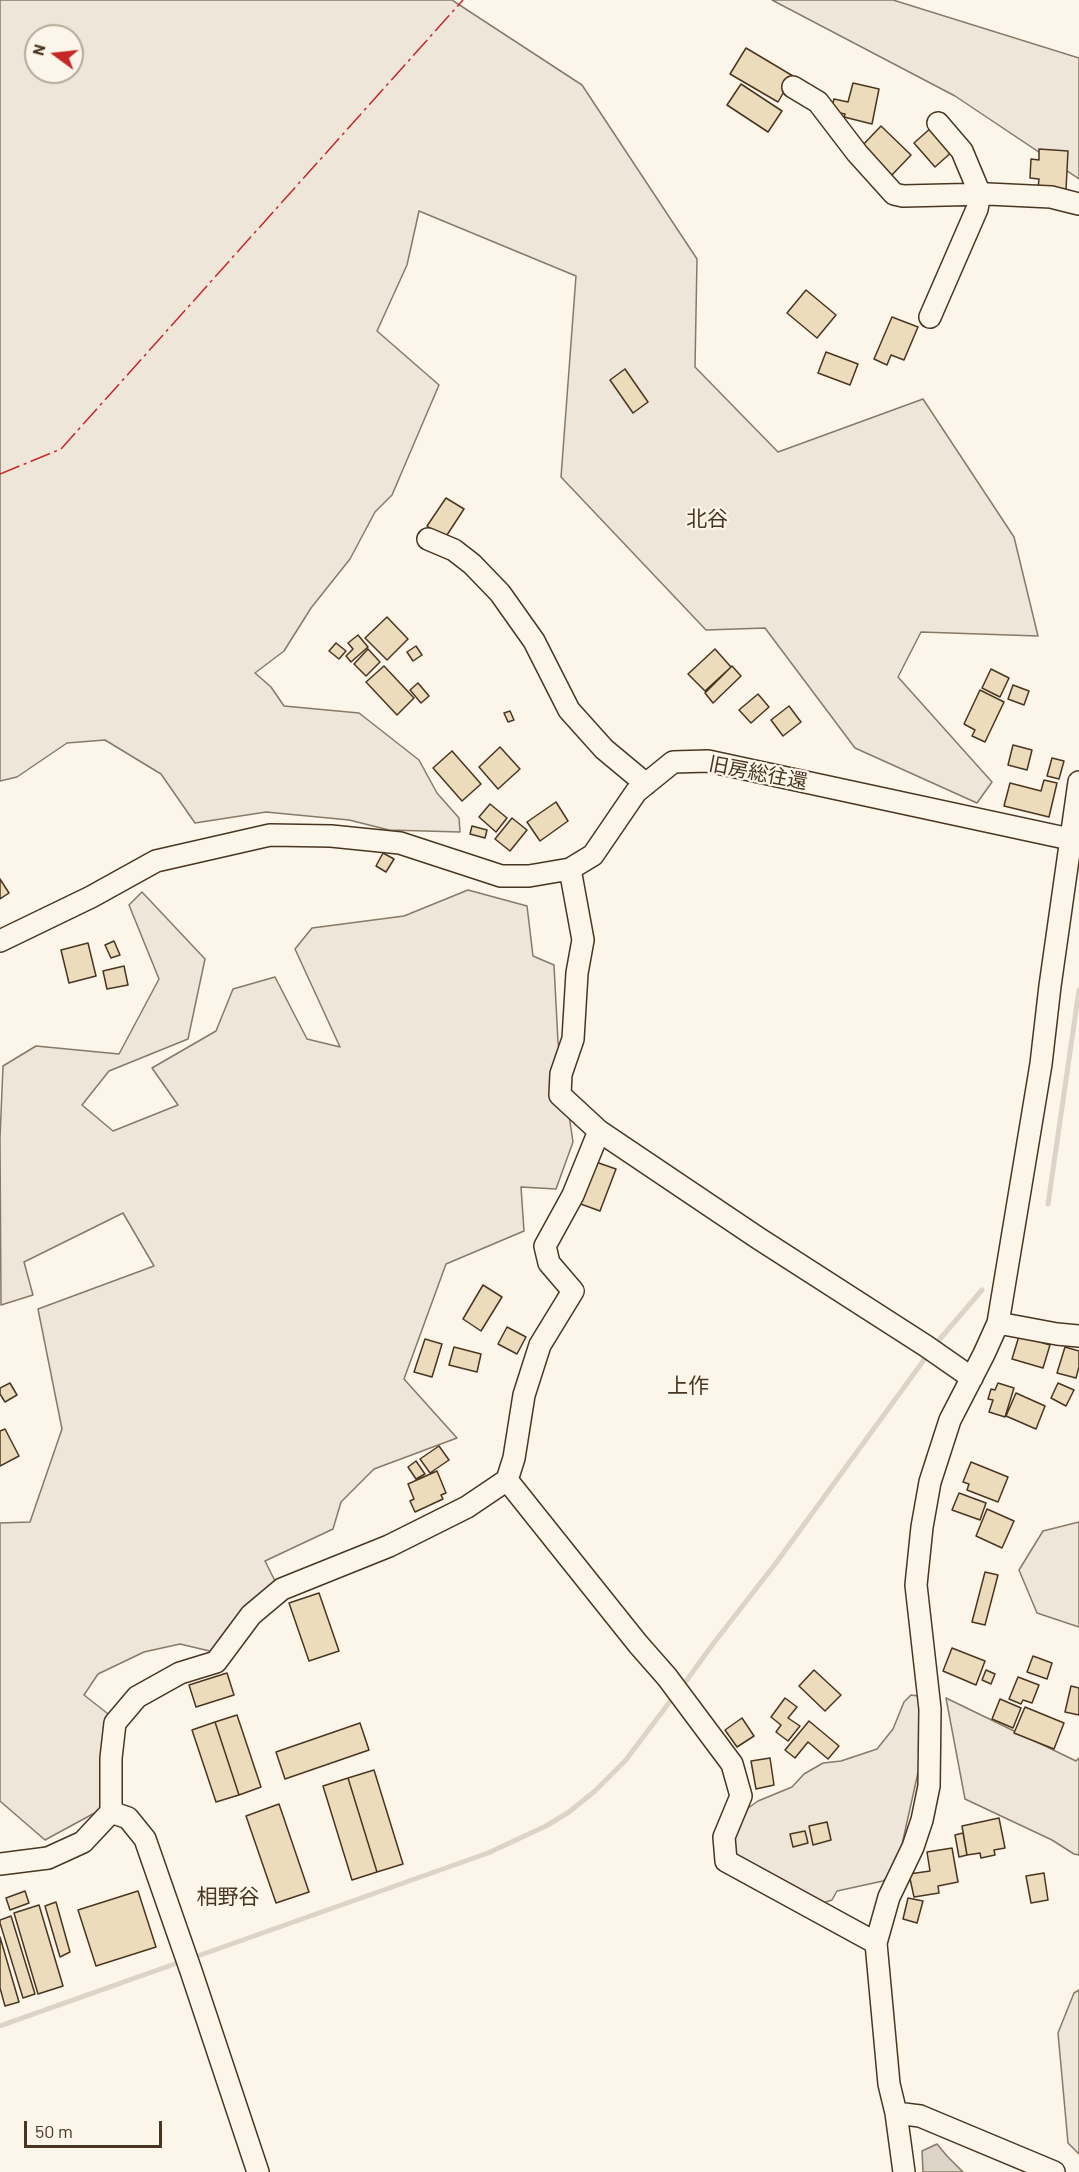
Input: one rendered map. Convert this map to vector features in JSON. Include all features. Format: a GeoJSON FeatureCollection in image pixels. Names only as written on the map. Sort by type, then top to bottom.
{"type":"FeatureCollection","features":[{"type":"Feature","properties":{"kind":"street"},"geometry":{"type":"LineString","coordinates":[[793,87],[818,102],[857,153],[894,194],[903,196],[980,194],[1051,197],[1079,204]]}},
{"type":"Feature","properties":{"kind":"street"},"geometry":{"type":"LineString","coordinates":[[930,316],[977,209],[980,194],[962,152],[938,123]]}},
{"type":"Feature","properties":{"kind":"street"},"geometry":{"type":"LineString","coordinates":[[428,538],[454,550],[500,593],[534,641],[569,710],[604,749],[646,784]]}},
{"type":"Feature","properties":{"kind":"street","name":"旧房総往還"},"geometry":{"type":"LineString","coordinates":[[0,942],[92,897],[156,861],[270,836],[331,836],[400,843],[501,876],[529,876],[570,869],[593,855],[636,792],[673,762],[708,761],[1075,840]]}},
{"type":"Feature","properties":{"kind":"street"},"geometry":{"type":"LineString","coordinates":[[904,2172],[888,2074],[876,1943],[889,1898],[913,1847],[929,1786],[930,1709],[916,1585],[922,1527],[930,1482],[950,1420],[998,1323],[1038,1087],[1050,986],[1075,840],[1079,782]]}},
{"type":"Feature","properties":{"kind":"street"},"geometry":{"type":"LineString","coordinates":[[570,869],[583,940],[577,973],[573,1039],[561,1074],[560,1095],[600,1131],[972,1378]]}},
{"type":"Feature","properties":{"kind":"street"},"geometry":{"type":"LineString","coordinates":[[0,1864],[48,1858],[83,1842],[111,1812],[111,1758],[115,1723],[137,1697],[180,1673],[216,1662],[251,1615],[282,1588],[389,1546],[467,1507],[507,1480],[514,1458],[524,1395],[540,1345],[573,1291],[549,1263],[545,1246],[573,1195],[600,1131]]}},
{"type":"Feature","properties":{"kind":"street"},"geometry":{"type":"LineString","coordinates":[[998,1323],[1079,1336]]}},
{"type":"Feature","properties":{"kind":"street"},"geometry":{"type":"LineString","coordinates":[[507,1480],[667,1677],[732,1764],[741,1797],[724,1837],[726,1861],[876,1943]]}},
{"type":"Feature","properties":{"kind":"street"},"geometry":{"type":"LineString","coordinates":[[111,1812],[128,1818],[145,1839],[258,2172]]}},
{"type":"Feature","properties":{"kind":"street"},"geometry":{"type":"LineString","coordinates":[[896,2113],[920,2116],[1054,2172]]}},
{"type":"Feature","properties":{"kind":"shaded area"},"geometry":{"type":"Polygon","coordinates":[[[0,0],[452,0],[582,85],[697,259],[695,367],[778,452],[923,399],[1014,537],[1038,636],[921,632],[898,677],[992,782],[977,803],[855,748],[765,628],[706,630],[561,477],[576,276],[419,211],[407,265],[377,331],[439,385],[392,495],[375,512],[350,559],[311,608],[284,651],[255,673],[271,687],[284,706],[359,713],[419,760],[437,793],[459,818],[460,832],[389,830],[349,820],[266,812],[195,823],[161,774],[105,740],[67,743],[17,777],[0,781],[0,0]]]}},
{"type":"Feature","properties":{"kind":"shaded area"},"geometry":{"type":"Polygon","coordinates":[[[772,0],[893,0],[1079,58],[1079,179],[955,96],[772,0]]]}},
{"type":"Feature","properties":{"kind":"shaded area"},"geometry":{"type":"Polygon","coordinates":[[[468,890],[527,906],[533,956],[554,965],[558,1042],[573,1142],[556,1189],[521,1187],[524,1231],[446,1264],[404,1379],[457,1438],[374,1469],[341,1502],[333,1529],[265,1561],[277,1585],[218,1653],[180,1644],[144,1652],[98,1674],[84,1695],[112,1717],[102,1809],[45,1840],[0,1801],[0,1523],[30,1522],[62,1429],[38,1309],[154,1266],[123,1213],[24,1262],[33,1295],[1,1305],[0,1138],[3,1066],[36,1046],[119,1054],[159,979],[129,905],[142,892],[205,959],[188,1039],[109,1071],[82,1105],[113,1131],[178,1105],[152,1068],[216,1031],[233,989],[275,977],[307,1039],[340,1047],[295,949],[312,928],[404,916],[468,890]]]}},
{"type":"Feature","properties":{"kind":"shaded area"},"geometry":{"type":"Polygon","coordinates":[[[1079,1522],[1079,1627],[1037,1613],[1019,1570],[1043,1531],[1079,1522]]]}},
{"type":"Feature","properties":{"kind":"shaded area"},"geometry":{"type":"Polygon","coordinates":[[[911,1695],[918,1696],[925,1724],[921,1759],[901,1849],[889,1876],[883,1881],[837,1891],[832,1900],[813,1906],[737,1859],[730,1842],[737,1816],[758,1801],[792,1787],[804,1774],[823,1763],[841,1761],[877,1749],[893,1729],[904,1702],[911,1695]]]}},
{"type":"Feature","properties":{"kind":"shaded area"},"geometry":{"type":"Polygon","coordinates":[[[946,1698],[1076,1761],[1079,1758],[1079,1855],[965,1799],[946,1698]]]}},
{"type":"Feature","properties":{"kind":"shaded area"},"geometry":{"type":"Polygon","coordinates":[[[1079,1990],[1079,2154],[1068,2143],[1058,2033],[1074,1993],[1079,1990]]]}},
{"type":"Feature","properties":{"kind":"shaded area"},"geometry":{"type":"Polygon","coordinates":[[[937,2144],[963,2172],[923,2172],[922,2151],[937,2144]]]}},
{"type":"Feature","properties":{"kind":"building"},"geometry":{"type":"Polygon","coordinates":[[[746,48],[793,76],[778,102],[730,74],[746,48]]]}},
{"type":"Feature","properties":{"kind":"building"},"geometry":{"type":"Polygon","coordinates":[[[853,83],[879,89],[872,124],[831,111],[834,99],[848,102],[853,83]]]}},
{"type":"Feature","properties":{"kind":"building"},"geometry":{"type":"Polygon","coordinates":[[[741,84],[782,111],[768,132],[727,105],[741,84]]]}},
{"type":"Feature","properties":{"kind":"building"},"geometry":{"type":"Polygon","coordinates":[[[881,126],[911,155],[890,177],[860,148],[881,126]]]}},
{"type":"Feature","properties":{"kind":"building"},"geometry":{"type":"Polygon","coordinates":[[[932,127],[954,150],[935,167],[914,143],[932,127]]]}},
{"type":"Feature","properties":{"kind":"building"},"geometry":{"type":"Polygon","coordinates":[[[1039,149],[1068,151],[1066,190],[1038,188],[1039,179],[1030,178],[1031,159],[1039,160],[1039,149]]]}},
{"type":"Feature","properties":{"kind":"building"},"geometry":{"type":"Polygon","coordinates":[[[806,290],[836,315],[817,338],[787,313],[806,290]]]}},
{"type":"Feature","properties":{"kind":"building"},"geometry":{"type":"Polygon","coordinates":[[[892,317],[918,327],[904,360],[891,355],[887,365],[874,359],[892,317]]]}},
{"type":"Feature","properties":{"kind":"building"},"geometry":{"type":"Polygon","coordinates":[[[826,352],[858,364],[850,385],[818,373],[826,352]]]}},
{"type":"Feature","properties":{"kind":"building"},"geometry":{"type":"Polygon","coordinates":[[[625,369],[648,402],[633,413],[610,380],[625,369]]]}},
{"type":"Feature","properties":{"kind":"building"},"geometry":{"type":"Polygon","coordinates":[[[446,498],[464,509],[445,538],[427,526],[446,498]]]}},
{"type":"Feature","properties":{"kind":"building"},"geometry":{"type":"Polygon","coordinates":[[[387,617],[408,639],[387,660],[365,638],[387,617]]]}},
{"type":"Feature","properties":{"kind":"building"},"geometry":{"type":"Polygon","coordinates":[[[358,635],[368,647],[351,662],[346,656],[353,649],[348,643],[358,635]]]}},
{"type":"Feature","properties":{"kind":"building"},"geometry":{"type":"Polygon","coordinates":[[[336,643],[346,651],[339,659],[329,651],[336,643]]]}},
{"type":"Feature","properties":{"kind":"building"},"geometry":{"type":"Polygon","coordinates":[[[416,646],[422,655],[413,661],[407,652],[416,646]]]}},
{"type":"Feature","properties":{"kind":"building"},"geometry":{"type":"Polygon","coordinates":[[[368,649],[380,662],[366,676],[354,664],[368,649]]]}},
{"type":"Feature","properties":{"kind":"building"},"geometry":{"type":"Polygon","coordinates":[[[715,649],[731,667],[705,691],[688,674],[715,649]]]}},
{"type":"Feature","properties":{"kind":"building"},"geometry":{"type":"Polygon","coordinates":[[[384,666],[414,698],[397,715],[366,682],[384,666]]]}},
{"type":"Feature","properties":{"kind":"building"},"geometry":{"type":"Polygon","coordinates":[[[732,666],[741,676],[713,703],[705,693],[732,666]]]}},
{"type":"Feature","properties":{"kind":"building"},"geometry":{"type":"Polygon","coordinates":[[[991,669],[1009,678],[1000,697],[982,688],[991,669]]]}},
{"type":"Feature","properties":{"kind":"building"},"geometry":{"type":"Polygon","coordinates":[[[418,683],[429,696],[421,703],[410,690],[418,683]]]}},
{"type":"Feature","properties":{"kind":"building"},"geometry":{"type":"Polygon","coordinates":[[[1013,685],[1029,691],[1024,705],[1008,699],[1013,685]]]}},
{"type":"Feature","properties":{"kind":"building"},"geometry":{"type":"Polygon","coordinates":[[[980,690],[1004,702],[985,742],[972,736],[975,730],[964,724],[980,690]]]}},
{"type":"Feature","properties":{"kind":"building"},"geometry":{"type":"Polygon","coordinates":[[[758,694],[769,707],[751,723],[739,710],[758,694]]]}},
{"type":"Feature","properties":{"kind":"building"},"geometry":{"type":"Polygon","coordinates":[[[789,706],[801,722],[783,736],[771,720],[789,706]]]}},
{"type":"Feature","properties":{"kind":"building"},"geometry":{"type":"Polygon","coordinates":[[[510,711],[514,720],[508,722],[504,713],[510,711]]]}},
{"type":"Feature","properties":{"kind":"building"},"geometry":{"type":"Polygon","coordinates":[[[1013,745],[1032,750],[1027,770],[1008,765],[1013,745]]]}},
{"type":"Feature","properties":{"kind":"building"},"geometry":{"type":"Polygon","coordinates":[[[500,747],[520,769],[498,789],[479,767],[500,747]]]}},
{"type":"Feature","properties":{"kind":"building"},"geometry":{"type":"Polygon","coordinates":[[[452,751],[481,784],[462,801],[433,768],[452,751]]]}},
{"type":"Feature","properties":{"kind":"building"},"geometry":{"type":"Polygon","coordinates":[[[1052,758],[1064,761],[1059,779],[1047,776],[1052,758]]]}},
{"type":"Feature","properties":{"kind":"building"},"geometry":{"type":"Polygon","coordinates":[[[1044,780],[1057,783],[1049,817],[1004,806],[1010,783],[1041,791],[1044,780]]]}},
{"type":"Feature","properties":{"kind":"building"},"geometry":{"type":"Polygon","coordinates":[[[556,802],[568,821],[540,841],[527,822],[556,802]]]}},
{"type":"Feature","properties":{"kind":"building"},"geometry":{"type":"Polygon","coordinates":[[[490,804],[507,818],[496,832],[479,817],[490,804]]]}},
{"type":"Feature","properties":{"kind":"building"},"geometry":{"type":"Polygon","coordinates":[[[512,818],[527,830],[510,851],[495,839],[512,818]]]}},
{"type":"Feature","properties":{"kind":"building"},"geometry":{"type":"Polygon","coordinates":[[[472,826],[487,830],[485,838],[470,834],[472,826]]]}},
{"type":"Feature","properties":{"kind":"building"},"geometry":{"type":"Polygon","coordinates":[[[383,853],[394,859],[386,872],[376,866],[383,853]]]}},
{"type":"Feature","properties":{"kind":"building"},"geometry":{"type":"Polygon","coordinates":[[[0,879],[9,893],[0,899],[0,879]]]}},
{"type":"Feature","properties":{"kind":"building"},"geometry":{"type":"Polygon","coordinates":[[[114,941],[120,955],[111,958],[105,945],[114,941]]]}},
{"type":"Feature","properties":{"kind":"building"},"geometry":{"type":"Polygon","coordinates":[[[88,943],[96,976],[69,983],[61,950],[88,943]]]}},
{"type":"Feature","properties":{"kind":"building"},"geometry":{"type":"Polygon","coordinates":[[[124,966],[128,985],[107,989],[103,971],[124,966]]]}},
{"type":"Feature","properties":{"kind":"building"},"geometry":{"type":"Polygon","coordinates":[[[593,1161],[616,1169],[600,1211],[578,1203],[593,1161]]]}},
{"type":"Feature","properties":{"kind":"building"},"geometry":{"type":"Polygon","coordinates":[[[483,1285],[502,1297],[481,1331],[463,1319],[483,1285]]]}},
{"type":"Feature","properties":{"kind":"building"},"geometry":{"type":"Polygon","coordinates":[[[507,1327],[526,1337],[517,1354],[498,1344],[507,1327]]]}},
{"type":"Feature","properties":{"kind":"building"},"geometry":{"type":"Polygon","coordinates":[[[1019,1336],[1050,1345],[1043,1368],[1012,1359],[1019,1336]]]}},
{"type":"Feature","properties":{"kind":"building"},"geometry":{"type":"Polygon","coordinates":[[[425,1339],[442,1344],[432,1377],[414,1372],[425,1339]]]}},
{"type":"Feature","properties":{"kind":"building"},"geometry":{"type":"Polygon","coordinates":[[[454,1347],[481,1354],[477,1372],[449,1365],[454,1347]]]}},
{"type":"Feature","properties":{"kind":"building"},"geometry":{"type":"Polygon","coordinates":[[[1065,1347],[1079,1351],[1076,1378],[1057,1373],[1065,1347]]]}},
{"type":"Feature","properties":{"kind":"building"},"geometry":{"type":"Polygon","coordinates":[[[10,1383],[17,1395],[5,1402],[0,1394],[0,1388],[10,1383]]]}},
{"type":"Feature","properties":{"kind":"building"},"geometry":{"type":"Polygon","coordinates":[[[998,1383],[1014,1388],[1005,1417],[989,1412],[993,1400],[988,1399],[991,1389],[995,1390],[998,1383]]]}},
{"type":"Feature","properties":{"kind":"building"},"geometry":{"type":"Polygon","coordinates":[[[1058,1383],[1074,1390],[1066,1406],[1051,1398],[1058,1383]]]}},
{"type":"Feature","properties":{"kind":"building"},"geometry":{"type":"Polygon","coordinates":[[[1016,1393],[1045,1406],[1036,1429],[1006,1416],[1016,1393]]]}},
{"type":"Feature","properties":{"kind":"building"},"geometry":{"type":"Polygon","coordinates":[[[5,1429],[19,1456],[0,1466],[0,1431],[5,1429]]]}},
{"type":"Feature","properties":{"kind":"building"},"geometry":{"type":"Polygon","coordinates":[[[439,1446],[449,1460],[430,1473],[420,1459],[439,1446]]]}},
{"type":"Feature","properties":{"kind":"building"},"geometry":{"type":"Polygon","coordinates":[[[416,1461],[425,1474],[416,1479],[408,1467],[416,1461]]]}},
{"type":"Feature","properties":{"kind":"building"},"geometry":{"type":"Polygon","coordinates":[[[971,1462],[1008,1477],[998,1502],[967,1490],[969,1484],[963,1482],[971,1462]]]}},
{"type":"Feature","properties":{"kind":"building"},"geometry":{"type":"Polygon","coordinates":[[[437,1471],[446,1493],[441,1495],[443,1499],[415,1512],[410,1501],[414,1499],[408,1484],[437,1471]]]}},
{"type":"Feature","properties":{"kind":"building"},"geometry":{"type":"Polygon","coordinates":[[[959,1493],[986,1503],[980,1520],[952,1510],[959,1493]]]}},
{"type":"Feature","properties":{"kind":"building"},"geometry":{"type":"Polygon","coordinates":[[[987,1509],[1014,1521],[1002,1548],[976,1536],[987,1509]]]}},
{"type":"Feature","properties":{"kind":"building"},"geometry":{"type":"Polygon","coordinates":[[[985,1572],[998,1575],[985,1625],[972,1622],[985,1572]]]}},
{"type":"Feature","properties":{"kind":"building"},"geometry":{"type":"Polygon","coordinates":[[[319,1593],[339,1651],[309,1661],[289,1603],[319,1593]]]}},
{"type":"Feature","properties":{"kind":"building"},"geometry":{"type":"Polygon","coordinates":[[[952,1648],[985,1661],[976,1685],[943,1671],[952,1648]]]}},
{"type":"Feature","properties":{"kind":"building"},"geometry":{"type":"Polygon","coordinates":[[[1033,1656],[1052,1663],[1047,1679],[1027,1672],[1033,1656]]]}},
{"type":"Feature","properties":{"kind":"building"},"geometry":{"type":"Polygon","coordinates":[[[814,1670],[841,1695],[825,1711],[799,1686],[814,1670]]]}},
{"type":"Feature","properties":{"kind":"building"},"geometry":{"type":"Polygon","coordinates":[[[986,1670],[995,1674],[991,1684],[982,1680],[986,1670]]]}},
{"type":"Feature","properties":{"kind":"building"},"geometry":{"type":"Polygon","coordinates":[[[227,1673],[234,1695],[196,1707],[189,1685],[227,1673]]]}},
{"type":"Feature","properties":{"kind":"building"},"geometry":{"type":"Polygon","coordinates":[[[1018,1677],[1039,1685],[1032,1703],[1023,1700],[1021,1704],[1009,1699],[1018,1677]]]}},
{"type":"Feature","properties":{"kind":"building"},"geometry":{"type":"Polygon","coordinates":[[[1071,1686],[1079,1688],[1079,1715],[1065,1712],[1071,1686]]]}},
{"type":"Feature","properties":{"kind":"building"},"geometry":{"type":"Polygon","coordinates":[[[785,1698],[797,1707],[788,1718],[800,1726],[788,1741],[776,1732],[781,1725],[771,1717],[785,1698]]]}},
{"type":"Feature","properties":{"kind":"building"},"geometry":{"type":"Polygon","coordinates":[[[1000,1699],[1021,1708],[1013,1728],[992,1719],[1000,1699]]]}},
{"type":"Feature","properties":{"kind":"building"},"geometry":{"type":"Polygon","coordinates":[[[1025,1707],[1064,1723],[1054,1749],[1014,1733],[1025,1707]]]}},
{"type":"Feature","properties":{"kind":"building"},"geometry":{"type":"Polygon","coordinates":[[[237,1715],[261,1787],[239,1795],[215,1722],[237,1715]]]}},
{"type":"Feature","properties":{"kind":"building"},"geometry":{"type":"Polygon","coordinates":[[[742,1718],[754,1736],[737,1747],[725,1730],[742,1718]]]}},
{"type":"Feature","properties":{"kind":"building"},"geometry":{"type":"Polygon","coordinates":[[[809,1721],[839,1746],[828,1759],[808,1742],[795,1758],[785,1750],[809,1721]]]}},
{"type":"Feature","properties":{"kind":"building"},"geometry":{"type":"Polygon","coordinates":[[[215,1722],[239,1795],[216,1802],[192,1730],[215,1722]]]}},
{"type":"Feature","properties":{"kind":"building"},"geometry":{"type":"Polygon","coordinates":[[[360,1723],[369,1750],[285,1779],[276,1752],[360,1723]]]}},
{"type":"Feature","properties":{"kind":"building"},"geometry":{"type":"Polygon","coordinates":[[[770,1758],[774,1785],[756,1789],[751,1761],[770,1758]]]}},
{"type":"Feature","properties":{"kind":"building"},"geometry":{"type":"Polygon","coordinates":[[[374,1770],[403,1864],[377,1872],[348,1778],[374,1770]]]}},
{"type":"Feature","properties":{"kind":"building"},"geometry":{"type":"Polygon","coordinates":[[[348,1778],[377,1872],[352,1880],[323,1786],[348,1778]]]}},
{"type":"Feature","properties":{"kind":"building"},"geometry":{"type":"Polygon","coordinates":[[[279,1804],[309,1892],[276,1903],[246,1816],[279,1804]]]}},
{"type":"Feature","properties":{"kind":"building"},"geometry":{"type":"Polygon","coordinates":[[[999,1818],[1005,1848],[994,1850],[995,1855],[981,1858],[980,1853],[967,1855],[962,1826],[999,1818]]]}},
{"type":"Feature","properties":{"kind":"building"},"geometry":{"type":"Polygon","coordinates":[[[827,1822],[831,1840],[813,1845],[809,1826],[827,1822]]]}},
{"type":"Feature","properties":{"kind":"building"},"geometry":{"type":"Polygon","coordinates":[[[805,1831],[808,1843],[793,1847],[790,1834],[805,1831]]]}},
{"type":"Feature","properties":{"kind":"building"},"geometry":{"type":"Polygon","coordinates":[[[963,1833],[967,1855],[959,1857],[955,1835],[963,1833]]]}},
{"type":"Feature","properties":{"kind":"building"},"geometry":{"type":"Polygon","coordinates":[[[952,1848],[958,1882],[938,1886],[939,1893],[914,1897],[909,1874],[930,1871],[927,1852],[952,1848]]]}},
{"type":"Feature","properties":{"kind":"building"},"geometry":{"type":"Polygon","coordinates":[[[1044,1873],[1048,1900],[1031,1903],[1026,1876],[1044,1873]]]}},
{"type":"Feature","properties":{"kind":"building"},"geometry":{"type":"Polygon","coordinates":[[[25,1891],[29,1903],[10,1910],[6,1898],[25,1891]]]}},
{"type":"Feature","properties":{"kind":"building"},"geometry":{"type":"Polygon","coordinates":[[[138,1891],[156,1947],[96,1966],[78,1910],[138,1891]]]}},
{"type":"Feature","properties":{"kind":"building"},"geometry":{"type":"Polygon","coordinates":[[[908,1898],[923,1901],[917,1923],[903,1919],[908,1898]]]}},
{"type":"Feature","properties":{"kind":"building"},"geometry":{"type":"Polygon","coordinates":[[[56,1902],[70,1952],[60,1957],[45,1906],[56,1902]]]}},
{"type":"Feature","properties":{"kind":"building"},"geometry":{"type":"Polygon","coordinates":[[[39,1905],[63,1986],[38,1994],[14,1913],[39,1905]]]}},
{"type":"Feature","properties":{"kind":"building"},"geometry":{"type":"Polygon","coordinates":[[[11,1916],[35,1994],[23,1998],[0,1923],[0,1920],[11,1916]]]}},
{"type":"Feature","properties":{"kind":"building"},"geometry":{"type":"Polygon","coordinates":[[[0,1937],[19,2002],[5,2006],[0,1988],[0,1937]]]}},
{"type":"Feature","properties":{"kind":"waterway"},"geometry":{"type":"LineString","coordinates":[[1048,1204],[1079,990]]}},
{"type":"Feature","properties":{"kind":"waterway"},"geometry":{"type":"LineString","coordinates":[[934,1346],[982,1290]]}},
{"type":"Feature","properties":{"kind":"waterway"},"geometry":{"type":"LineString","coordinates":[[681,1688],[776,1563],[929,1353]]}},
{"type":"Feature","properties":{"kind":"waterway"},"geometry":{"type":"LineString","coordinates":[[192,1958],[488,1853],[546,1826],[569,1812],[595,1791],[625,1761],[675,1695]]}},
{"type":"Feature","properties":{"kind":"waterway"},"geometry":{"type":"LineString","coordinates":[[0,2026],[183,1961]]}},
{"type":"Feature","properties":{"kind":"power"},"geometry":{"type":"LineString","coordinates":[[0,474],[61,449],[463,0]]}},
{"type":"Feature","properties":{"kind":"district","name":"北谷"},"geometry":{"type":"Point","coordinates":[707,519]}},
{"type":"Feature","properties":{"kind":"district","name":"上作"},"geometry":{"type":"Point","coordinates":[688,1386]}},
{"type":"Feature","properties":{"kind":"district","name":"相野谷"},"geometry":{"type":"Point","coordinates":[228,1897]}}]}
